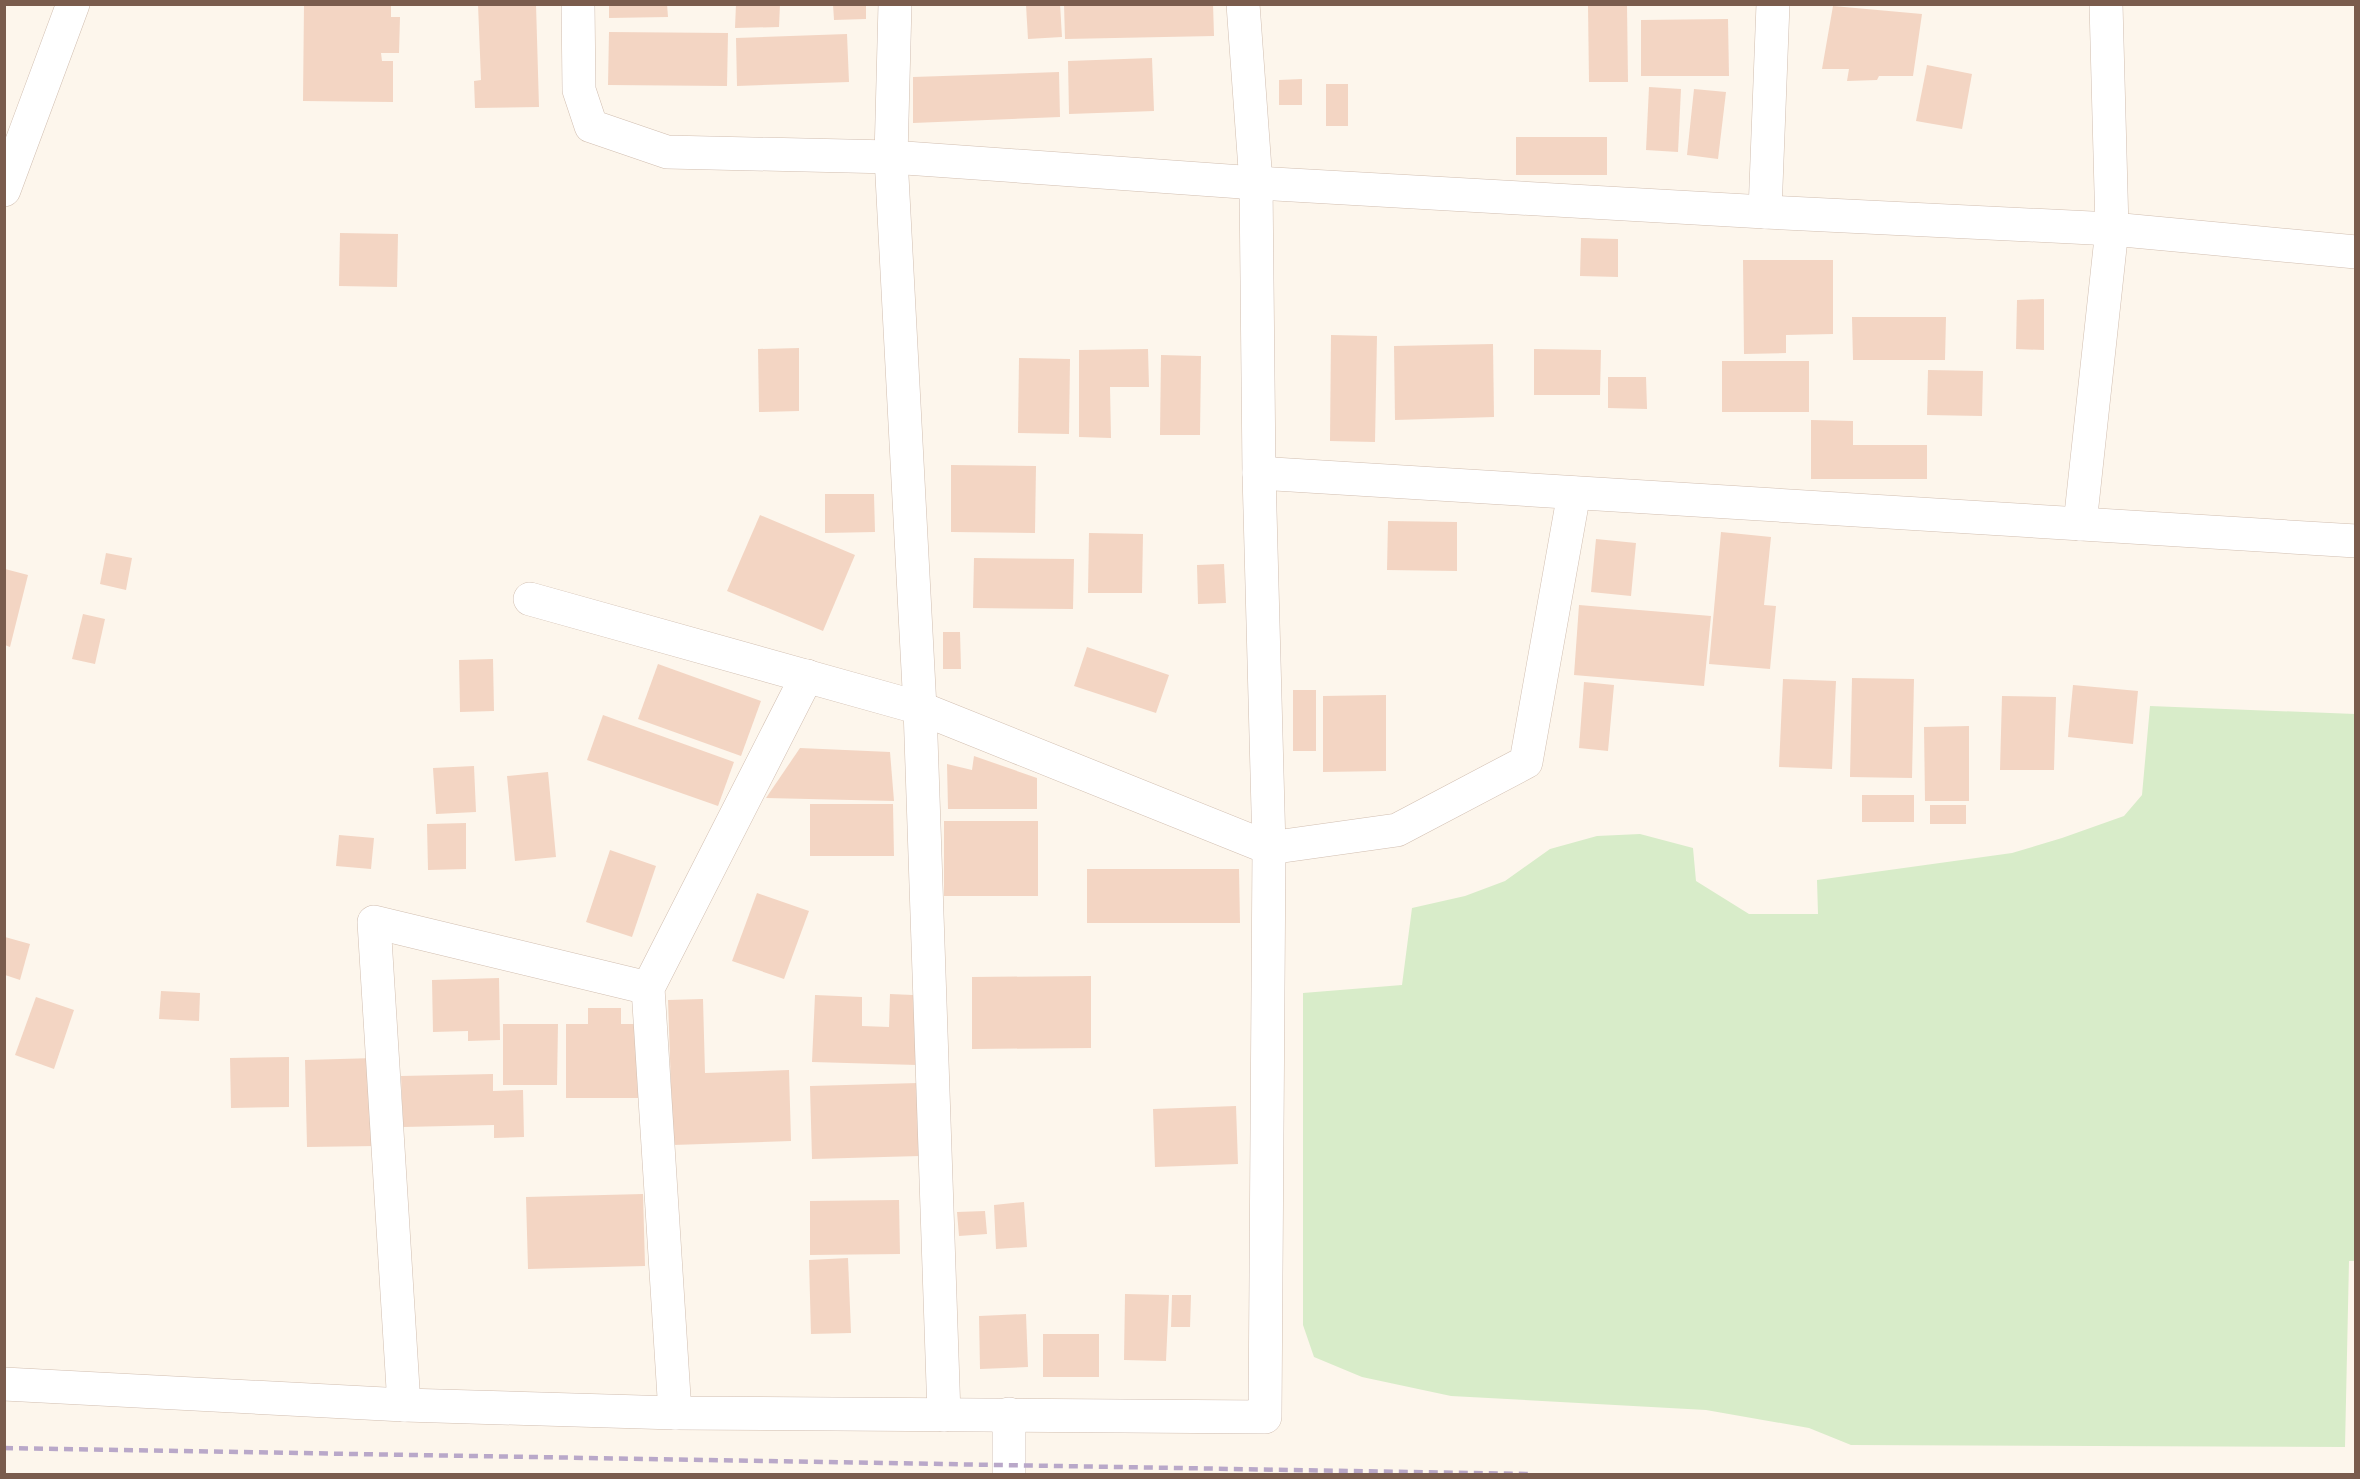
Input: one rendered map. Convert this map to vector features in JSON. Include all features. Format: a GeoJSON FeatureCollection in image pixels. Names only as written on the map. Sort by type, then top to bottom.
{"type":"FeatureCollection","features":[{"type":"Feature","properties":{"kind":"street"},"geometry":{"type":"LineString","coordinates":[[4,190],[73,4]]}},
{"type":"Feature","properties":{"kind":"street"},"geometry":{"type":"LineString","coordinates":[[578,4],[579,90],[591,126],[668,152],[891,157],[1256,183],[2112,229],[2355,252]]}},
{"type":"Feature","properties":{"kind":"street"},"geometry":{"type":"LineString","coordinates":[[895,4],[891,157],[920,708],[944,1415]]}},
{"type":"Feature","properties":{"kind":"street"},"geometry":{"type":"LineString","coordinates":[[4,1384],[404,1405],[675,1413],[1265,1417],[1269,848],[1259,473],[1256,183],[1243,4]]}},
{"type":"Feature","properties":{"kind":"street"},"geometry":{"type":"LineString","coordinates":[[1765,212],[1773,4]]}},
{"type":"Feature","properties":{"kind":"street"},"geometry":{"type":"LineString","coordinates":[[2080,524],[2112,229],[2106,4]]}},
{"type":"Feature","properties":{"kind":"street"},"geometry":{"type":"LineString","coordinates":[[1259,473],[2355,541]]}},
{"type":"Feature","properties":{"kind":"street"},"geometry":{"type":"LineString","coordinates":[[530,600],[920,708],[1269,848],[1397,830],[1526,762],[1574,493]]}},
{"type":"Feature","properties":{"kind":"street"},"geometry":{"type":"LineString","coordinates":[[675,1413],[648,988],[807,676]]}},
{"type":"Feature","properties":{"kind":"street"},"geometry":{"type":"LineString","coordinates":[[404,1405],[374,922],[648,988]]}},
{"type":"Feature","properties":{"kind":"street"},"geometry":{"type":"LineString","coordinates":[[1009,1414],[1009,1474]]}},
{"type":"Feature","properties":{"kind":"green space"},"geometry":{"type":"Polygon","coordinates":[[[2150,706],[2355,714],[2356,1261],[2349,1261],[2345,1447],[1851,1445],[1809,1428],[1706,1410],[1451,1396],[1362,1377],[1314,1357],[1303,1325],[1303,993],[1402,985],[1412,908],[1465,896],[1505,881],[1550,849],[1597,836],[1640,834],[1693,848],[1696,881],[1749,914],[1818,914],[1817,880],[2012,853],[2124,816],[2142,795],[2150,706]]]}},
{"type":"Feature","properties":{"kind":"building"},"geometry":{"type":"Polygon","coordinates":[[[304,4],[391,4],[391,17],[400,17],[399,53],[381,53],[382,61],[393,61],[393,102],[303,101],[304,4]]]}},
{"type":"Feature","properties":{"kind":"building"},"geometry":{"type":"Polygon","coordinates":[[[478,4],[536,4],[539,107],[475,108],[474,81],[481,80],[478,4]]]}},
{"type":"Feature","properties":{"kind":"building"},"geometry":{"type":"Polygon","coordinates":[[[609,4],[667,4],[668,17],[609,18],[609,4]]]}},
{"type":"Feature","properties":{"kind":"building"},"geometry":{"type":"Polygon","coordinates":[[[736,4],[780,4],[779,27],[735,28],[736,4]]]}},
{"type":"Feature","properties":{"kind":"building"},"geometry":{"type":"Polygon","coordinates":[[[833,4],[866,4],[866,19],[834,20],[833,4]]]}},
{"type":"Feature","properties":{"kind":"building"},"geometry":{"type":"Polygon","coordinates":[[[1060,4],[1062,37],[1028,39],[1026,5],[1060,4]]]}},
{"type":"Feature","properties":{"kind":"building"},"geometry":{"type":"Polygon","coordinates":[[[1064,4],[1213,4],[1214,36],[1065,39],[1064,4]]]}},
{"type":"Feature","properties":{"kind":"building"},"geometry":{"type":"Polygon","coordinates":[[[1588,5],[1627,5],[1628,82],[1589,82],[1588,5]]]}},
{"type":"Feature","properties":{"kind":"building"},"geometry":{"type":"Polygon","coordinates":[[[1833,6],[1922,14],[1913,76],[1879,76],[1877,80],[1847,81],[1849,69],[1822,69],[1833,6]]]}},
{"type":"Feature","properties":{"kind":"building"},"geometry":{"type":"Polygon","coordinates":[[[1728,19],[1729,76],[1641,76],[1641,20],[1728,19]]]}},
{"type":"Feature","properties":{"kind":"building"},"geometry":{"type":"Polygon","coordinates":[[[609,32],[728,33],[727,86],[608,85],[609,32]]]}},
{"type":"Feature","properties":{"kind":"building"},"geometry":{"type":"Polygon","coordinates":[[[847,34],[849,82],[737,86],[736,38],[847,34]]]}},
{"type":"Feature","properties":{"kind":"building"},"geometry":{"type":"Polygon","coordinates":[[[1152,58],[1154,111],[1069,114],[1068,61],[1152,58]]]}},
{"type":"Feature","properties":{"kind":"building"},"geometry":{"type":"Polygon","coordinates":[[[1927,65],[1972,74],[1962,129],[1916,121],[1927,65]]]}},
{"type":"Feature","properties":{"kind":"building"},"geometry":{"type":"Polygon","coordinates":[[[1059,72],[1060,117],[913,123],[913,77],[1059,72]]]}},
{"type":"Feature","properties":{"kind":"building"},"geometry":{"type":"Polygon","coordinates":[[[1302,79],[1302,105],[1279,105],[1279,80],[1302,79]]]}},
{"type":"Feature","properties":{"kind":"building"},"geometry":{"type":"Polygon","coordinates":[[[1326,84],[1348,84],[1348,126],[1326,126],[1326,84]]]}},
{"type":"Feature","properties":{"kind":"building"},"geometry":{"type":"Polygon","coordinates":[[[1649,87],[1681,89],[1678,152],[1646,150],[1649,87]]]}},
{"type":"Feature","properties":{"kind":"building"},"geometry":{"type":"Polygon","coordinates":[[[1694,89],[1726,92],[1718,159],[1687,155],[1694,89]]]}},
{"type":"Feature","properties":{"kind":"building"},"geometry":{"type":"Polygon","coordinates":[[[1516,137],[1607,137],[1607,175],[1516,175],[1516,137]]]}},
{"type":"Feature","properties":{"kind":"building"},"geometry":{"type":"Polygon","coordinates":[[[340,233],[398,234],[397,287],[339,286],[340,233]]]}},
{"type":"Feature","properties":{"kind":"building"},"geometry":{"type":"Polygon","coordinates":[[[1581,238],[1618,239],[1618,277],[1580,276],[1581,238]]]}},
{"type":"Feature","properties":{"kind":"building"},"geometry":{"type":"Polygon","coordinates":[[[1743,260],[1833,260],[1833,334],[1786,335],[1786,353],[1744,354],[1743,260]]]}},
{"type":"Feature","properties":{"kind":"building"},"geometry":{"type":"Polygon","coordinates":[[[2044,299],[2044,350],[2016,349],[2017,300],[2044,299]]]}},
{"type":"Feature","properties":{"kind":"building"},"geometry":{"type":"Polygon","coordinates":[[[1852,317],[1946,317],[1945,360],[1853,360],[1852,317]]]}},
{"type":"Feature","properties":{"kind":"building"},"geometry":{"type":"Polygon","coordinates":[[[1331,335],[1377,336],[1375,442],[1330,441],[1331,335]]]}},
{"type":"Feature","properties":{"kind":"building"},"geometry":{"type":"Polygon","coordinates":[[[1493,344],[1494,417],[1395,420],[1394,346],[1493,344]]]}},
{"type":"Feature","properties":{"kind":"building"},"geometry":{"type":"Polygon","coordinates":[[[799,348],[799,411],[759,412],[758,349],[799,348]]]}},
{"type":"Feature","properties":{"kind":"building"},"geometry":{"type":"Polygon","coordinates":[[[1148,349],[1149,387],[1110,387],[1111,438],[1079,437],[1079,350],[1148,349]]]}},
{"type":"Feature","properties":{"kind":"building"},"geometry":{"type":"Polygon","coordinates":[[[1534,349],[1601,350],[1600,395],[1534,395],[1534,349]]]}},
{"type":"Feature","properties":{"kind":"building"},"geometry":{"type":"Polygon","coordinates":[[[1161,355],[1201,356],[1200,435],[1160,435],[1161,355]]]}},
{"type":"Feature","properties":{"kind":"building"},"geometry":{"type":"Polygon","coordinates":[[[1019,358],[1070,359],[1069,434],[1018,433],[1019,358]]]}},
{"type":"Feature","properties":{"kind":"building"},"geometry":{"type":"Polygon","coordinates":[[[1722,361],[1809,361],[1809,412],[1722,412],[1722,361]]]}},
{"type":"Feature","properties":{"kind":"building"},"geometry":{"type":"Polygon","coordinates":[[[1928,370],[1983,371],[1982,416],[1927,415],[1928,370]]]}},
{"type":"Feature","properties":{"kind":"building"},"geometry":{"type":"Polygon","coordinates":[[[1608,377],[1646,377],[1647,409],[1608,408],[1608,377]]]}},
{"type":"Feature","properties":{"kind":"building"},"geometry":{"type":"Polygon","coordinates":[[[1811,420],[1853,421],[1853,445],[1927,445],[1927,479],[1811,479],[1811,420]]]}},
{"type":"Feature","properties":{"kind":"building"},"geometry":{"type":"Polygon","coordinates":[[[951,465],[1036,466],[1035,533],[951,532],[951,465]]]}},
{"type":"Feature","properties":{"kind":"building"},"geometry":{"type":"Polygon","coordinates":[[[825,494],[874,494],[875,532],[825,533],[825,494]]]}},
{"type":"Feature","properties":{"kind":"building"},"geometry":{"type":"Polygon","coordinates":[[[760,515],[855,555],[823,631],[727,591],[760,515]]]}},
{"type":"Feature","properties":{"kind":"building"},"geometry":{"type":"Polygon","coordinates":[[[1388,521],[1457,522],[1457,571],[1387,570],[1388,521]]]}},
{"type":"Feature","properties":{"kind":"building"},"geometry":{"type":"Polygon","coordinates":[[[1721,532],[1771,537],[1764,605],[1776,606],[1770,669],[1709,664],[1721,532]]]}},
{"type":"Feature","properties":{"kind":"building"},"geometry":{"type":"Polygon","coordinates":[[[1089,533],[1143,534],[1142,593],[1088,593],[1089,533]]]}},
{"type":"Feature","properties":{"kind":"building"},"geometry":{"type":"Polygon","coordinates":[[[1596,539],[1636,543],[1631,596],[1591,592],[1596,539]]]}},
{"type":"Feature","properties":{"kind":"building"},"geometry":{"type":"Polygon","coordinates":[[[106,553],[132,558],[126,590],[100,584],[106,553]]]}},
{"type":"Feature","properties":{"kind":"building"},"geometry":{"type":"Polygon","coordinates":[[[974,558],[1074,559],[1073,609],[973,608],[974,558]]]}},
{"type":"Feature","properties":{"kind":"building"},"geometry":{"type":"Polygon","coordinates":[[[1224,564],[1226,603],[1198,604],[1197,565],[1224,564]]]}},
{"type":"Feature","properties":{"kind":"building"},"geometry":{"type":"Polygon","coordinates":[[[5,569],[28,575],[10,647],[5,645],[5,569]]]}},
{"type":"Feature","properties":{"kind":"building"},"geometry":{"type":"Polygon","coordinates":[[[1579,605],[1711,616],[1704,686],[1574,675],[1579,605]]]}},
{"type":"Feature","properties":{"kind":"building"},"geometry":{"type":"Polygon","coordinates":[[[83,614],[105,619],[95,664],[72,659],[83,614]]]}},
{"type":"Feature","properties":{"kind":"building"},"geometry":{"type":"Polygon","coordinates":[[[943,632],[960,632],[961,669],[943,669],[943,632]]]}},
{"type":"Feature","properties":{"kind":"building"},"geometry":{"type":"Polygon","coordinates":[[[1087,647],[1169,675],[1156,713],[1074,686],[1087,647]]]}},
{"type":"Feature","properties":{"kind":"building"},"geometry":{"type":"Polygon","coordinates":[[[493,659],[494,711],[460,712],[459,660],[493,659]]]}},
{"type":"Feature","properties":{"kind":"building"},"geometry":{"type":"Polygon","coordinates":[[[658,664],[761,701],[741,756],[638,719],[658,664]]]}},
{"type":"Feature","properties":{"kind":"building"},"geometry":{"type":"Polygon","coordinates":[[[1852,678],[1914,679],[1912,778],[1850,777],[1852,678]]]}},
{"type":"Feature","properties":{"kind":"building"},"geometry":{"type":"Polygon","coordinates":[[[1783,679],[1836,681],[1832,769],[1779,767],[1783,679]]]}},
{"type":"Feature","properties":{"kind":"building"},"geometry":{"type":"Polygon","coordinates":[[[1584,682],[1614,685],[1608,751],[1579,748],[1584,682]]]}},
{"type":"Feature","properties":{"kind":"building"},"geometry":{"type":"Polygon","coordinates":[[[2073,685],[2138,691],[2133,744],[2068,737],[2073,685]]]}},
{"type":"Feature","properties":{"kind":"building"},"geometry":{"type":"Polygon","coordinates":[[[1293,690],[1316,690],[1316,751],[1293,751],[1293,690]]]}},
{"type":"Feature","properties":{"kind":"building"},"geometry":{"type":"Polygon","coordinates":[[[1386,695],[1386,771],[1323,772],[1323,696],[1386,695]]]}},
{"type":"Feature","properties":{"kind":"building"},"geometry":{"type":"Polygon","coordinates":[[[2002,696],[2056,697],[2054,770],[2000,770],[2002,696]]]}},
{"type":"Feature","properties":{"kind":"building"},"geometry":{"type":"Polygon","coordinates":[[[603,715],[734,762],[718,806],[587,760],[603,715]]]}},
{"type":"Feature","properties":{"kind":"building"},"geometry":{"type":"Polygon","coordinates":[[[1969,726],[1969,801],[1925,801],[1924,727],[1969,726]]]}},
{"type":"Feature","properties":{"kind":"building"},"geometry":{"type":"Polygon","coordinates":[[[800,748],[890,752],[894,801],[766,798],[800,748]]]}},
{"type":"Feature","properties":{"kind":"building"},"geometry":{"type":"Polygon","coordinates":[[[974,756],[1037,778],[1037,809],[948,809],[947,764],[972,770],[974,756]]]}},
{"type":"Feature","properties":{"kind":"building"},"geometry":{"type":"Polygon","coordinates":[[[474,766],[476,812],[436,814],[433,768],[474,766]]]}},
{"type":"Feature","properties":{"kind":"building"},"geometry":{"type":"Polygon","coordinates":[[[548,772],[556,857],[515,861],[507,776],[548,772]]]}},
{"type":"Feature","properties":{"kind":"building"},"geometry":{"type":"Polygon","coordinates":[[[1862,795],[1914,795],[1914,822],[1862,822],[1862,795]]]}},
{"type":"Feature","properties":{"kind":"building"},"geometry":{"type":"Polygon","coordinates":[[[810,804],[893,804],[894,856],[810,856],[810,804]]]}},
{"type":"Feature","properties":{"kind":"building"},"geometry":{"type":"Polygon","coordinates":[[[1930,805],[1966,805],[1966,824],[1930,824],[1930,805]]]}},
{"type":"Feature","properties":{"kind":"building"},"geometry":{"type":"Polygon","coordinates":[[[944,821],[1038,821],[1038,896],[944,896],[944,821]]]}},
{"type":"Feature","properties":{"kind":"building"},"geometry":{"type":"Polygon","coordinates":[[[466,823],[466,869],[428,870],[427,824],[466,823]]]}},
{"type":"Feature","properties":{"kind":"building"},"geometry":{"type":"Polygon","coordinates":[[[339,835],[374,838],[371,869],[336,866],[339,835]]]}},
{"type":"Feature","properties":{"kind":"building"},"geometry":{"type":"Polygon","coordinates":[[[610,850],[656,866],[632,937],[586,922],[610,850]]]}},
{"type":"Feature","properties":{"kind":"building"},"geometry":{"type":"Polygon","coordinates":[[[1087,869],[1239,869],[1240,923],[1087,923],[1087,869]]]}},
{"type":"Feature","properties":{"kind":"building"},"geometry":{"type":"Polygon","coordinates":[[[757,893],[809,911],[784,979],[732,961],[757,893]]]}},
{"type":"Feature","properties":{"kind":"building"},"geometry":{"type":"Polygon","coordinates":[[[5,937],[30,944],[20,980],[5,975],[5,937]]]}},
{"type":"Feature","properties":{"kind":"building"},"geometry":{"type":"Polygon","coordinates":[[[1091,976],[1091,1048],[972,1049],[972,977],[1091,976]]]}},
{"type":"Feature","properties":{"kind":"building"},"geometry":{"type":"Polygon","coordinates":[[[499,978],[500,1040],[468,1041],[468,1031],[433,1032],[432,980],[499,978]]]}},
{"type":"Feature","properties":{"kind":"building"},"geometry":{"type":"Polygon","coordinates":[[[161,991],[200,993],[199,1021],[159,1019],[161,991]]]}},
{"type":"Feature","properties":{"kind":"building"},"geometry":{"type":"Polygon","coordinates":[[[890,994],[913,995],[917,1065],[812,1062],[815,995],[862,997],[862,1026],[889,1027],[890,994]]]}},
{"type":"Feature","properties":{"kind":"building"},"geometry":{"type":"Polygon","coordinates":[[[36,997],[74,1010],[54,1069],[15,1055],[36,997]]]}},
{"type":"Feature","properties":{"kind":"building"},"geometry":{"type":"Polygon","coordinates":[[[703,999],[705,1073],[789,1070],[791,1141],[673,1145],[668,1000],[703,999]]]}},
{"type":"Feature","properties":{"kind":"building"},"geometry":{"type":"Polygon","coordinates":[[[588,1008],[621,1008],[621,1024],[637,1024],[638,1098],[566,1098],[566,1024],[588,1024],[588,1008]]]}},
{"type":"Feature","properties":{"kind":"building"},"geometry":{"type":"Polygon","coordinates":[[[503,1024],[558,1024],[557,1085],[503,1085],[503,1024]]]}},
{"type":"Feature","properties":{"kind":"building"},"geometry":{"type":"Polygon","coordinates":[[[289,1057],[289,1107],[231,1108],[230,1058],[289,1057]]]}},
{"type":"Feature","properties":{"kind":"building"},"geometry":{"type":"Polygon","coordinates":[[[375,1058],[377,1146],[307,1147],[305,1060],[375,1058]]]}},
{"type":"Feature","properties":{"kind":"building"},"geometry":{"type":"Polygon","coordinates":[[[493,1074],[493,1091],[523,1090],[524,1137],[494,1138],[494,1125],[403,1127],[401,1076],[493,1074]]]}},
{"type":"Feature","properties":{"kind":"building"},"geometry":{"type":"Polygon","coordinates":[[[918,1083],[920,1156],[812,1159],[810,1086],[918,1083]]]}},
{"type":"Feature","properties":{"kind":"building"},"geometry":{"type":"Polygon","coordinates":[[[1236,1106],[1238,1164],[1155,1167],[1153,1109],[1236,1106]]]}},
{"type":"Feature","properties":{"kind":"building"},"geometry":{"type":"Polygon","coordinates":[[[643,1194],[645,1266],[528,1269],[526,1197],[643,1194]]]}},
{"type":"Feature","properties":{"kind":"building"},"geometry":{"type":"Polygon","coordinates":[[[899,1200],[900,1254],[810,1255],[810,1201],[899,1200]]]}},
{"type":"Feature","properties":{"kind":"building"},"geometry":{"type":"Polygon","coordinates":[[[1024,1202],[1027,1247],[996,1249],[994,1205],[1024,1202]]]}},
{"type":"Feature","properties":{"kind":"building"},"geometry":{"type":"Polygon","coordinates":[[[985,1211],[987,1234],[959,1236],[957,1212],[985,1211]]]}},
{"type":"Feature","properties":{"kind":"building"},"geometry":{"type":"Polygon","coordinates":[[[848,1258],[851,1333],[811,1334],[809,1260],[848,1258]]]}},
{"type":"Feature","properties":{"kind":"building"},"geometry":{"type":"Polygon","coordinates":[[[1125,1294],[1169,1295],[1166,1361],[1124,1360],[1125,1294]]]}},
{"type":"Feature","properties":{"kind":"building"},"geometry":{"type":"Polygon","coordinates":[[[1172,1295],[1191,1295],[1190,1327],[1171,1327],[1172,1295]]]}},
{"type":"Feature","properties":{"kind":"building"},"geometry":{"type":"Polygon","coordinates":[[[1026,1314],[1028,1367],[980,1369],[979,1316],[1026,1314]]]}},
{"type":"Feature","properties":{"kind":"building"},"geometry":{"type":"Polygon","coordinates":[[[1043,1334],[1099,1334],[1099,1377],[1043,1377],[1043,1334]]]}},
{"type":"Feature","properties":{"kind":"railway"},"geometry":{"type":"LineString","coordinates":[[4,1448],[1528,1474]]}}]}
